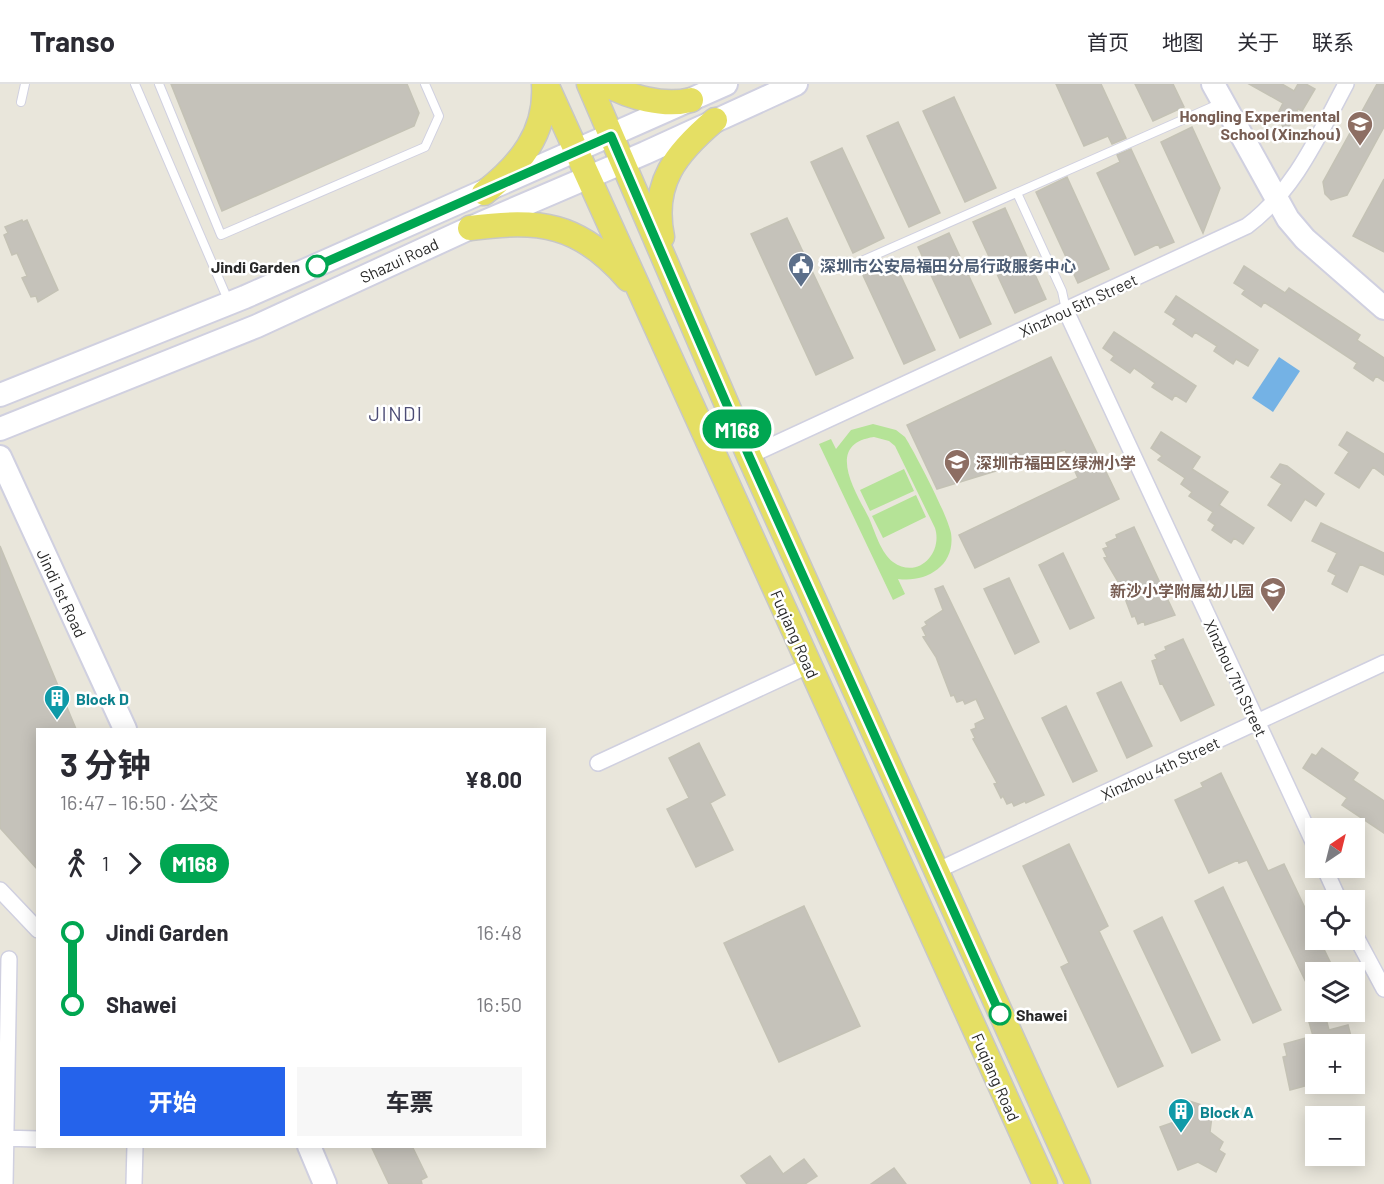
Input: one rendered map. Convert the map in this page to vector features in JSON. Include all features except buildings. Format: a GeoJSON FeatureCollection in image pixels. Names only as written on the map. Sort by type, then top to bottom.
{"type":"FeatureCollection","features":[{"type":"Feature","properties":{"kind":"main road","name":"Fuqiang Road"},"geometry":{"type":"LineString","coordinates":[[545,84],[1045,1184]]}},
{"type":"Feature","properties":{"kind":"main road"},"geometry":{"type":"LineString","coordinates":[[484,193],[511,172],[527,150],[541,114],[545,84]]}},
{"type":"Feature","properties":{"kind":"main road","name":"Fuqiang Road"},"geometry":{"type":"LineString","coordinates":[[589,84],[749,456],[1078,1184]]}},
{"type":"Feature","properties":{"kind":"main road"},"geometry":{"type":"LineString","coordinates":[[606,84],[653,100],[675,102],[691,100]]}},
{"type":"Feature","properties":{"kind":"main road"},"geometry":{"type":"LineString","coordinates":[[672,281],[659,210],[663,186],[666,176],[683,149],[715,120]]}},
{"type":"Feature","properties":{"kind":"main road"},"geometry":{"type":"LineString","coordinates":[[470,228],[510,223],[539,224],[564,230],[587,242],[609,259],[644,300]]}},
{"type":"Feature","properties":{"kind":"main road"},"geometry":{"type":"LineString","coordinates":[[1019,1128],[1047,1115]]}},
{"type":"Feature","properties":{"kind":"street","name":"Shazui Road"},"geometry":{"type":"LineString","coordinates":[[0,395],[230,303],[484,193],[726,84]]}},
{"type":"Feature","properties":{"kind":"street","name":"Shazui Road"},"geometry":{"type":"LineString","coordinates":[[0,429],[257,326],[470,228],[589,178],[796,84]]}},
{"type":"Feature","properties":{"kind":"street","name":"Xinzhou 5th Street"},"geometry":{"type":"LineString","coordinates":[[749,456],[1247,226],[1276,201],[1299,171],[1346,84]]}},
{"type":"Feature","properties":{"kind":"street"},"geometry":{"type":"LineString","coordinates":[[1218,93],[1276,201],[1305,238],[1384,308]]}},
{"type":"Feature","properties":{"kind":"street","name":"Xinzhou 7th Street"},"geometry":{"type":"LineString","coordinates":[[1066,311],[1305,825]]}},
{"type":"Feature","properties":{"kind":"street","name":"Jindi 1st Road"},"geometry":{"type":"LineString","coordinates":[[0,457],[125,728]]}},
{"type":"Feature","properties":{"kind":"street","name":"Xinzhou 4th Street"},"geometry":{"type":"LineString","coordinates":[[936,871],[1384,663]]}},
{"type":"Feature","properties":{"kind":"street"},"geometry":{"type":"LineString","coordinates":[[598,763],[810,665]]}},
{"type":"Feature","properties":{"kind":"street"},"geometry":{"type":"LineString","coordinates":[[0,890],[36,928]]}},
{"type":"Feature","properties":{"kind":"street"},"geometry":{"type":"LineString","coordinates":[[1363,950],[1384,989]]}},
{"type":"Feature","properties":{"kind":"street"},"geometry":{"type":"LineString","coordinates":[[5,1184],[3,1138],[9,958]]}},
{"type":"Feature","properties":{"kind":"street"},"geometry":{"type":"LineString","coordinates":[[3,1138],[36,1138]]}},
{"type":"Feature","properties":{"kind":"street"},"geometry":{"type":"LineString","coordinates":[[134,1184],[135,1148]]}},
{"type":"Feature","properties":{"kind":"street"},"geometry":{"type":"LineString","coordinates":[[310,1148],[325,1184]]}},
{"type":"Feature","properties":{"kind":"lane"},"geometry":{"type":"LineString","coordinates":[[21,102],[25,84]]}},
{"type":"Feature","properties":{"kind":"lane"},"geometry":{"type":"LineString","coordinates":[[135,84],[230,303]]}},
{"type":"Feature","properties":{"kind":"lane"},"geometry":{"type":"LineString","coordinates":[[159,84],[221,235],[425,147],[439,116],[425,84]]}},
{"type":"Feature","properties":{"kind":"lane"},"geometry":{"type":"LineString","coordinates":[[857,263],[1017,193],[1218,93]]}},
{"type":"Feature","properties":{"kind":"lane"},"geometry":{"type":"LineString","coordinates":[[1017,193],[1062,291],[1066,311]]}},
{"type":"Feature","properties":{"kind":"green space"},"geometry":{"type":"Polygon","coordinates":[[[873,424],[896,430],[905,437],[938,499],[951,533],[949,555],[944,563],[928,575],[909,580],[898,579],[905,594],[893,600],[819,444],[831,439],[836,449],[851,430],[873,424]],[[874,437],[859,441],[850,449],[847,459],[848,470],[857,495],[885,553],[893,562],[902,567],[911,568],[919,566],[932,554],[937,537],[935,528],[895,446],[889,441],[874,437]]]}},
{"type":"Feature","properties":{"kind":"green space"},"geometry":{"type":"Polygon","coordinates":[[[904,469],[914,491],[870,511],[860,490],[904,469]]]}},
{"type":"Feature","properties":{"kind":"green space"},"geometry":{"type":"Polygon","coordinates":[[[916,495],[926,517],[883,538],[872,516],[916,495]]]}},
{"type":"Feature","properties":{"kind":"water"},"geometry":{"type":"Polygon","coordinates":[[[1279,357],[1300,371],[1273,412],[1252,398],[1279,357]]]}},
{"type":"Feature","properties":{"kind":"bus line","name":"M168"},"geometry":{"type":"LineString","coordinates":[[317,266],[611,136],[749,456],[1000,1014]]}},
{"type":"Feature","properties":{"kind":"place","name":"Hongling Experimental School (Xinzhou)"},"geometry":{"type":"Point","coordinates":[1360,147]}},
{"type":"Feature","properties":{"kind":"place","name":"Jindi Garden"},"geometry":{"type":"Point","coordinates":[317,266]}},
{"type":"Feature","properties":{"kind":"place","name":"深圳市公安局福田分局行政服务中心"},"geometry":{"type":"Point","coordinates":[801,288]}},
{"type":"Feature","properties":{"kind":"place","name":"深圳市福田区绿洲小学"},"geometry":{"type":"Point","coordinates":[957,485]}},
{"type":"Feature","properties":{"kind":"place","name":"新沙小学附属幼儿园"},"geometry":{"type":"Point","coordinates":[1273,613]}},
{"type":"Feature","properties":{"kind":"place","name":"Block D"},"geometry":{"type":"Point","coordinates":[57,721]}},
{"type":"Feature","properties":{"kind":"place","name":"Shawei"},"geometry":{"type":"Point","coordinates":[1000,1014]}},
{"type":"Feature","properties":{"kind":"place","name":"Block A"},"geometry":{"type":"Point","coordinates":[1181,1134]}},
{"type":"Feature","properties":{"kind":"district","name":"JINDI"},"geometry":{"type":"Point","coordinates":[396,413]}}]}
